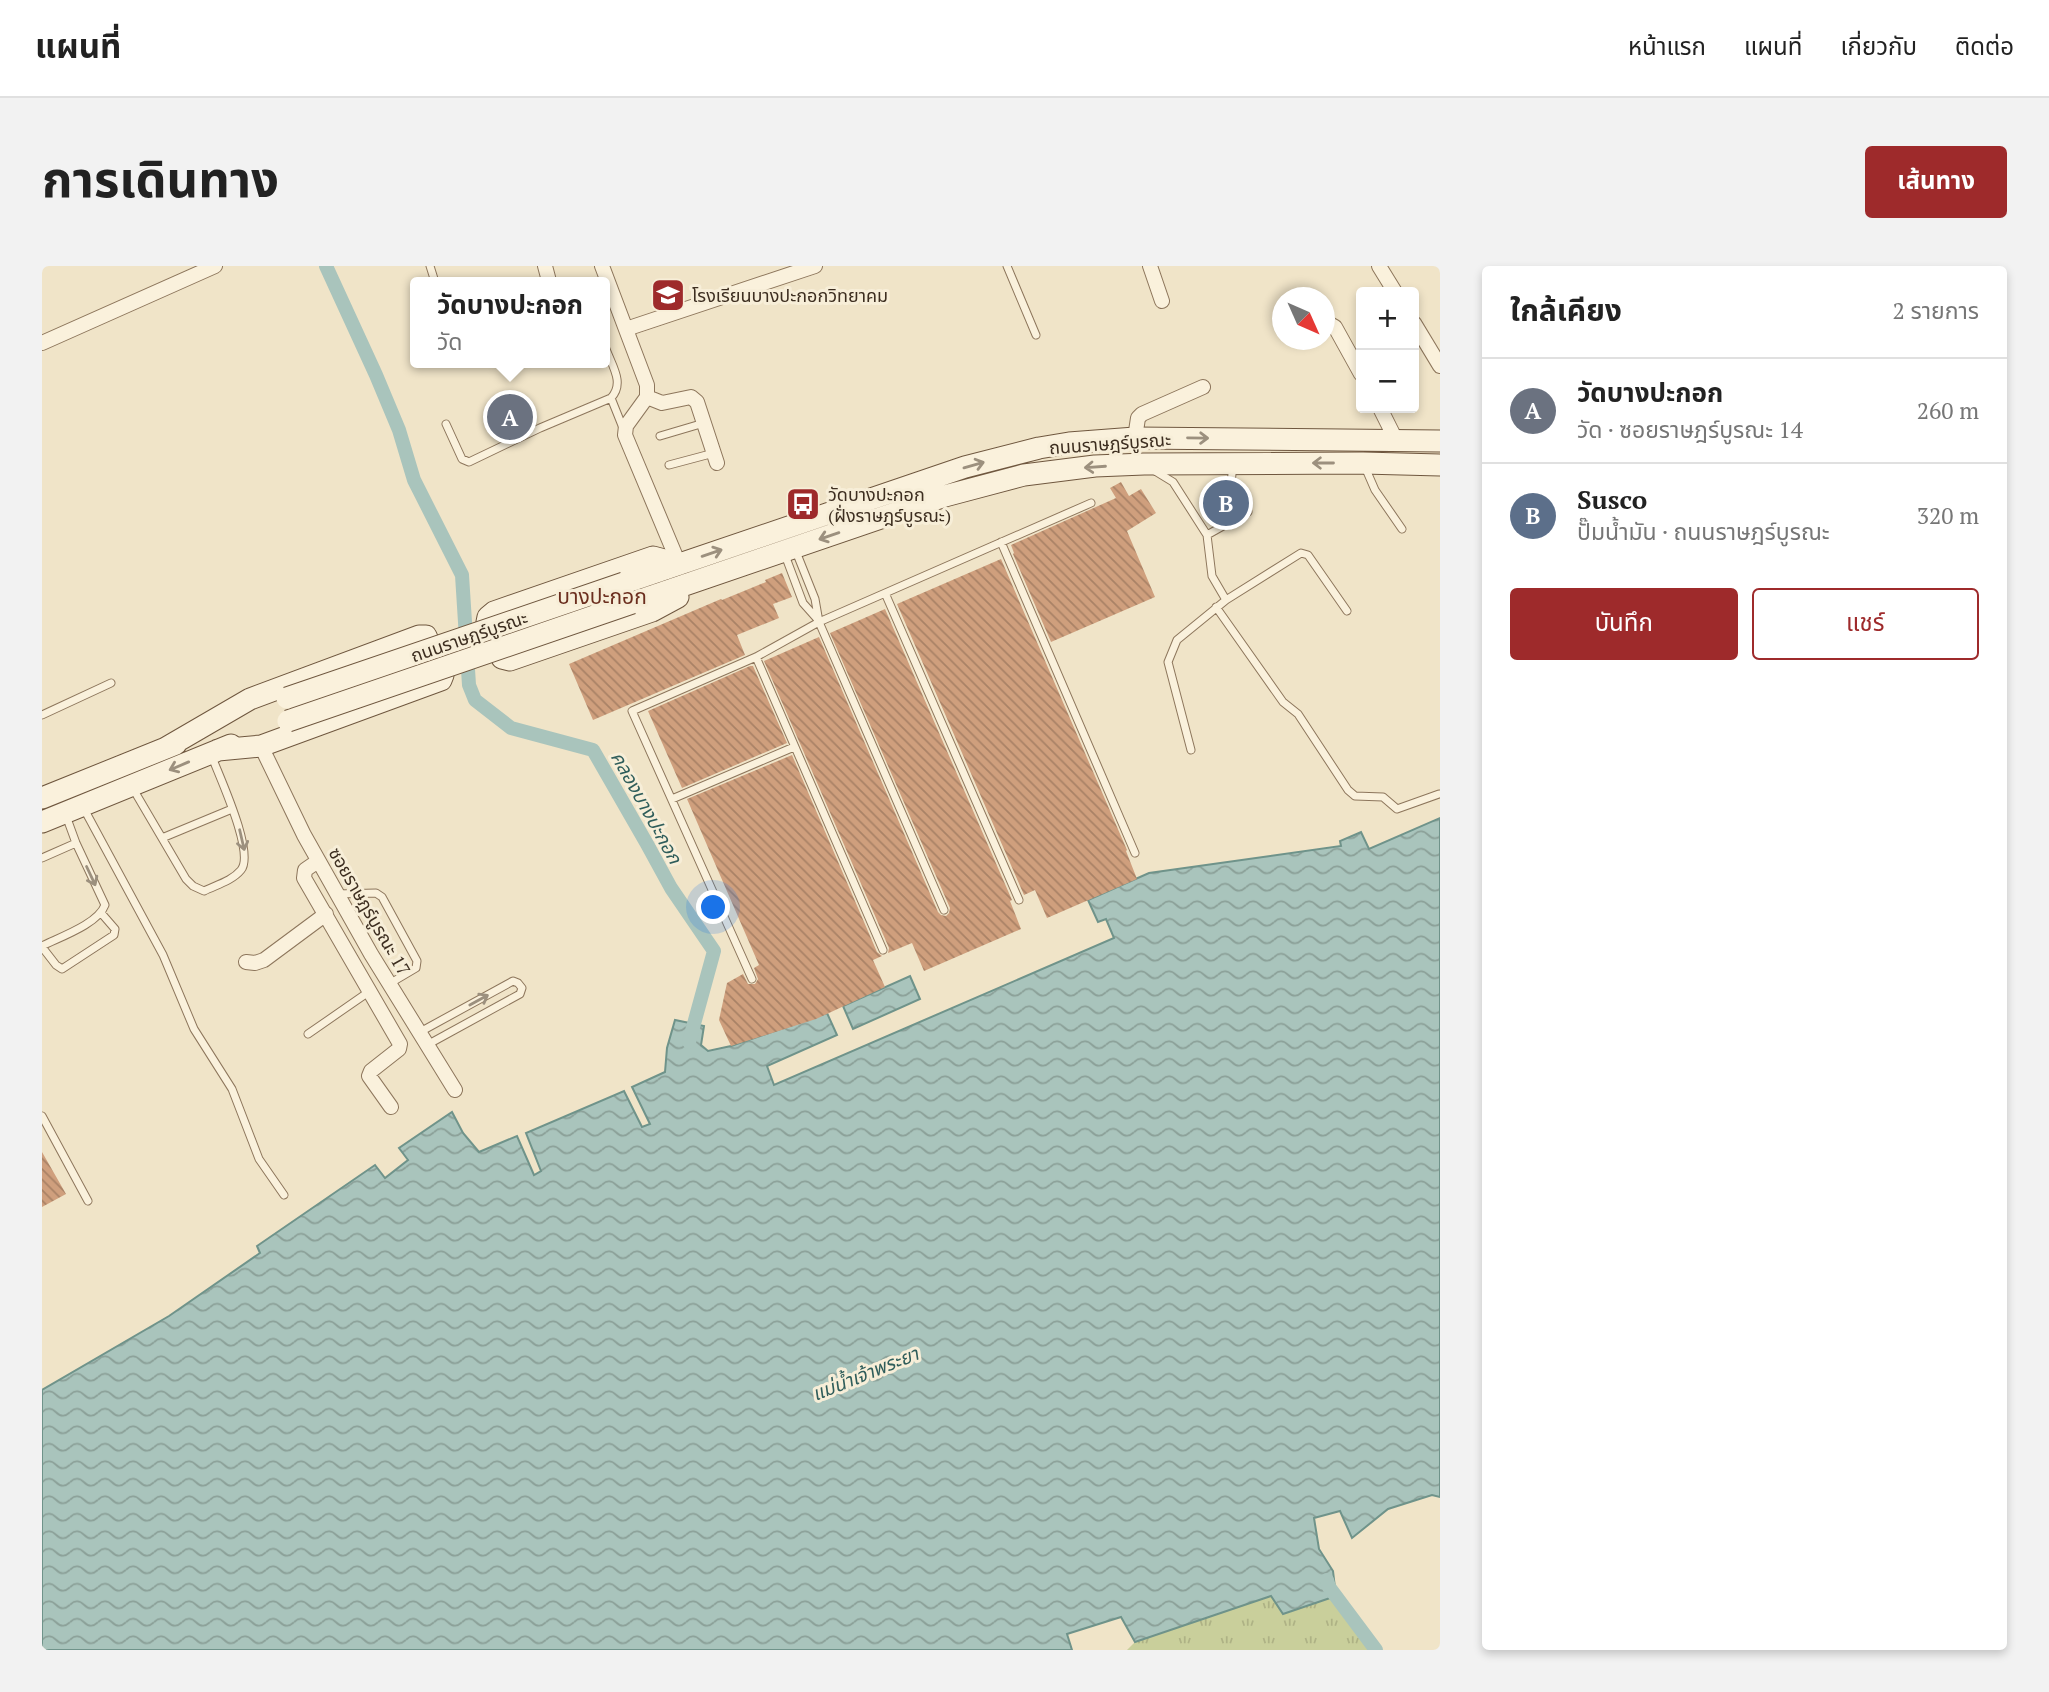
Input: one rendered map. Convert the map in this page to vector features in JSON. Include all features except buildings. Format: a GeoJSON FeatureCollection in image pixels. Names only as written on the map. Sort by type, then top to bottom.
{"type":"FeatureCollection","features":[{"type":"Feature","properties":{"kind":"main road","name":"ถนนราษฎร์บูรณะ"},"geometry":{"type":"LineString","coordinates":[[42,822],[288,721],[628,593],[680,564],[965,467],[1069,443],[1135,438],[1440,441]]}},
{"type":"Feature","properties":{"kind":"main road","name":"ถนนราษฎร์บูรณะ"},"geometry":{"type":"LineString","coordinates":[[42,798],[288,698],[628,593],[726,571],[945,496],[1013,478],[1059,470],[1144,464],[1440,465]]}},
{"type":"Feature","properties":{"kind":"main road"},"geometry":{"type":"LineString","coordinates":[[680,564],[653,557],[494,612],[487,622],[502,658],[510,660],[652,611],[726,571]]}},
{"type":"Feature","properties":{"kind":"main road"},"geometry":{"type":"LineString","coordinates":[[164,749],[250,699],[419,636],[426,636],[443,675],[441,680],[261,746],[214,751]]}},
{"type":"Feature","properties":{"kind":"street"},"geometry":{"type":"LineString","coordinates":[[42,343],[215,266]]}},
{"type":"Feature","properties":{"kind":"street"},"geometry":{"type":"LineString","coordinates":[[626,329],[815,266]]}},
{"type":"Feature","properties":{"kind":"street"},"geometry":{"type":"LineString","coordinates":[[1150,266],[1162,301]]}},
{"type":"Feature","properties":{"kind":"street"},"geometry":{"type":"LineString","coordinates":[[1379,266],[1392,287]]}},
{"type":"Feature","properties":{"kind":"street"},"geometry":{"type":"LineString","coordinates":[[610,287],[647,385],[646,397],[626,426],[625,435],[680,564]]}},
{"type":"Feature","properties":{"kind":"street"},"geometry":{"type":"LineString","coordinates":[[1335,327],[1356,365]]}},
{"type":"Feature","properties":{"kind":"street"},"geometry":{"type":"LineString","coordinates":[[1419,331],[1440,366]]}},
{"type":"Feature","properties":{"kind":"street"},"geometry":{"type":"LineString","coordinates":[[1135,438],[1138,418],[1142,414],[1203,387]]}},
{"type":"Feature","properties":{"kind":"street"},"geometry":{"type":"LineString","coordinates":[[646,397],[662,403],[691,397],[697,402],[716,458]]}},
{"type":"Feature","properties":{"kind":"street"},"geometry":{"type":"LineString","coordinates":[[1382,413],[1396,440]]}},
{"type":"Feature","properties":{"kind":"street","name":"ซอยราษฎร์บูรณะ 17"},"geometry":{"type":"LineString","coordinates":[[261,746],[318,861],[389,984],[455,1090]]}},
{"type":"Feature","properties":{"kind":"street"},"geometry":{"type":"LineString","coordinates":[[318,861],[305,870],[304,878],[400,1044],[399,1049],[371,1071],[369,1076],[391,1107]]}},
{"type":"Feature","properties":{"kind":"street"},"geometry":{"type":"LineString","coordinates":[[246,962],[264,960],[326,914]]}},
{"type":"Feature","properties":{"kind":"lane"},"geometry":{"type":"LineString","coordinates":[[1007,266],[1035,335]]}},
{"type":"Feature","properties":{"kind":"lane"},"geometry":{"type":"LineString","coordinates":[[446,424],[462,459],[469,462],[611,398],[617,392],[619,383],[610,359]]}},
{"type":"Feature","properties":{"kind":"lane"},"geometry":{"type":"LineString","coordinates":[[611,398],[625,435]]}},
{"type":"Feature","properties":{"kind":"lane"},"geometry":{"type":"LineString","coordinates":[[660,436],[704,423]]}},
{"type":"Feature","properties":{"kind":"lane"},"geometry":{"type":"LineString","coordinates":[[669,465],[716,458]]}},
{"type":"Feature","properties":{"kind":"lane"},"geometry":{"type":"LineString","coordinates":[[1363,463],[1375,490],[1402,529]]}},
{"type":"Feature","properties":{"kind":"lane"},"geometry":{"type":"LineString","coordinates":[[1144,464],[1174,482],[1207,535],[1212,576],[1226,600]]}},
{"type":"Feature","properties":{"kind":"lane"},"geometry":{"type":"LineString","coordinates":[[1207,535],[1248,512],[1231,483],[1233,464]]}},
{"type":"Feature","properties":{"kind":"lane"},"geometry":{"type":"LineString","coordinates":[[752,979],[632,710],[756,657],[819,622],[1091,503]]}},
{"type":"Feature","properties":{"kind":"lane"},"geometry":{"type":"LineString","coordinates":[[1001,542],[1135,853]]}},
{"type":"Feature","properties":{"kind":"lane"},"geometry":{"type":"LineString","coordinates":[[789,550],[815,599],[819,622],[944,910]]}},
{"type":"Feature","properties":{"kind":"lane"},"geometry":{"type":"LineString","coordinates":[[789,550],[803,603],[819,622]]}},
{"type":"Feature","properties":{"kind":"lane"},"geometry":{"type":"LineString","coordinates":[[1191,750],[1168,662],[1177,640],[1216,607],[1301,553],[1308,555],[1347,611]]}},
{"type":"Feature","properties":{"kind":"lane"},"geometry":{"type":"LineString","coordinates":[[885,593],[1019,900]]}},
{"type":"Feature","properties":{"kind":"lane"},"geometry":{"type":"LineString","coordinates":[[1216,607],[1283,702],[1298,714],[1348,790],[1355,796],[1383,797],[1397,809],[1439,794]]}},
{"type":"Feature","properties":{"kind":"lane"},"geometry":{"type":"LineString","coordinates":[[756,657],[883,950]]}},
{"type":"Feature","properties":{"kind":"lane"},"geometry":{"type":"LineString","coordinates":[[42,715],[111,682]]}},
{"type":"Feature","properties":{"kind":"lane"},"geometry":{"type":"LineString","coordinates":[[672,799],[794,747]]}},
{"type":"Feature","properties":{"kind":"lane"},"geometry":{"type":"LineString","coordinates":[[132,786],[186,879],[204,891],[231,879],[243,868],[246,859],[243,837],[214,751]]}},
{"type":"Feature","properties":{"kind":"lane"},"geometry":{"type":"LineString","coordinates":[[74,809],[76,842],[105,905],[102,914],[42,947],[56,965],[62,968],[114,935],[115,929],[102,914]]}},
{"type":"Feature","properties":{"kind":"lane"},"geometry":{"type":"LineString","coordinates":[[74,809],[163,955],[194,1028],[232,1089],[259,1159],[284,1195]]}},
{"type":"Feature","properties":{"kind":"lane"},"geometry":{"type":"LineString","coordinates":[[162,838],[232,809]]}},
{"type":"Feature","properties":{"kind":"lane"},"geometry":{"type":"LineString","coordinates":[[42,858],[76,842]]}},
{"type":"Feature","properties":{"kind":"lane"},"geometry":{"type":"LineString","coordinates":[[337,894],[376,893],[382,897],[417,961],[416,968],[389,984]]}},
{"type":"Feature","properties":{"kind":"lane"},"geometry":{"type":"LineString","coordinates":[[513,981],[522,988],[520,994],[423,1039],[513,981]]}},
{"type":"Feature","properties":{"kind":"lane"},"geometry":{"type":"LineString","coordinates":[[308,1034],[371,990]]}},
{"type":"Feature","properties":{"kind":"lane"},"geometry":{"type":"LineString","coordinates":[[42,1116],[88,1201]]}},
{"type":"Feature","properties":{"kind":"green space"},"geometry":{"type":"Polygon","coordinates":[[[1271,1596],[1284,1614],[1336,1596],[1363,1623],[1373,1650],[1127,1650],[1135,1642],[1271,1596]]]}},
{"type":"Feature","properties":{"kind":"water","name":"แม่น้ำเจ้าพระยา"},"geometry":{"type":"Polygon","coordinates":[[[1440,818],[1440,1497],[1432,1495],[1388,1509],[1352,1538],[1340,1511],[1314,1518],[1319,1549],[1333,1571],[1336,1596],[1283,1614],[1271,1596],[1135,1642],[1121,1617],[1067,1634],[1072,1650],[42,1650],[42,1390],[169,1316],[260,1253],[257,1246],[375,1165],[385,1178],[408,1160],[399,1148],[452,1112],[463,1133],[479,1152],[517,1136],[534,1175],[541,1171],[526,1133],[624,1091],[642,1127],[650,1124],[632,1087],[665,1072],[667,1048],[675,1020],[704,1026],[701,1045],[708,1051],[731,1046],[827,1013],[837,1035],[767,1066],[774,1085],[1114,938],[1106,919],[1098,922],[1088,900],[1149,873],[1341,846],[1340,841],[1361,832],[1369,849],[1440,818]]]}},
{"type":"Feature","properties":{"kind":"water"},"geometry":{"type":"Polygon","coordinates":[[[910,976],[920,999],[853,1029],[843,1006],[910,976]]]}},
{"type":"Feature","properties":{"kind":"waterway","name":"คลองบางปะกอก"},"geometry":{"type":"LineString","coordinates":[[326,266],[399,430],[414,480],[462,575],[469,685],[475,700],[511,728],[593,750],[671,888],[714,951],[689,1042]]}},
{"type":"Feature","properties":{"kind":"waterway"},"geometry":{"type":"LineString","coordinates":[[1327,1580],[1329,1587],[1376,1650]]}},
{"type":"Feature","properties":{"kind":"place","name":"โรงเรียนบางปะกอกวิทยาคม"},"geometry":{"type":"Point","coordinates":[668,295]}},
{"type":"Feature","properties":{"kind":"place","name":"วัดบางปะกอก"},"geometry":{"type":"Point","coordinates":[510,417]}},
{"type":"Feature","properties":{"kind":"place","name":"Susco"},"geometry":{"type":"Point","coordinates":[1226,503]}},
{"type":"Feature","properties":{"kind":"place","name":"วัดบางปะกอก (ฝั่งราษฎร์บูรณะ)"},"geometry":{"type":"Point","coordinates":[803,504]}},
{"type":"Feature","properties":{"kind":"district","name":"บางปะกอก"},"geometry":{"type":"Point","coordinates":[602,596]}}]}
